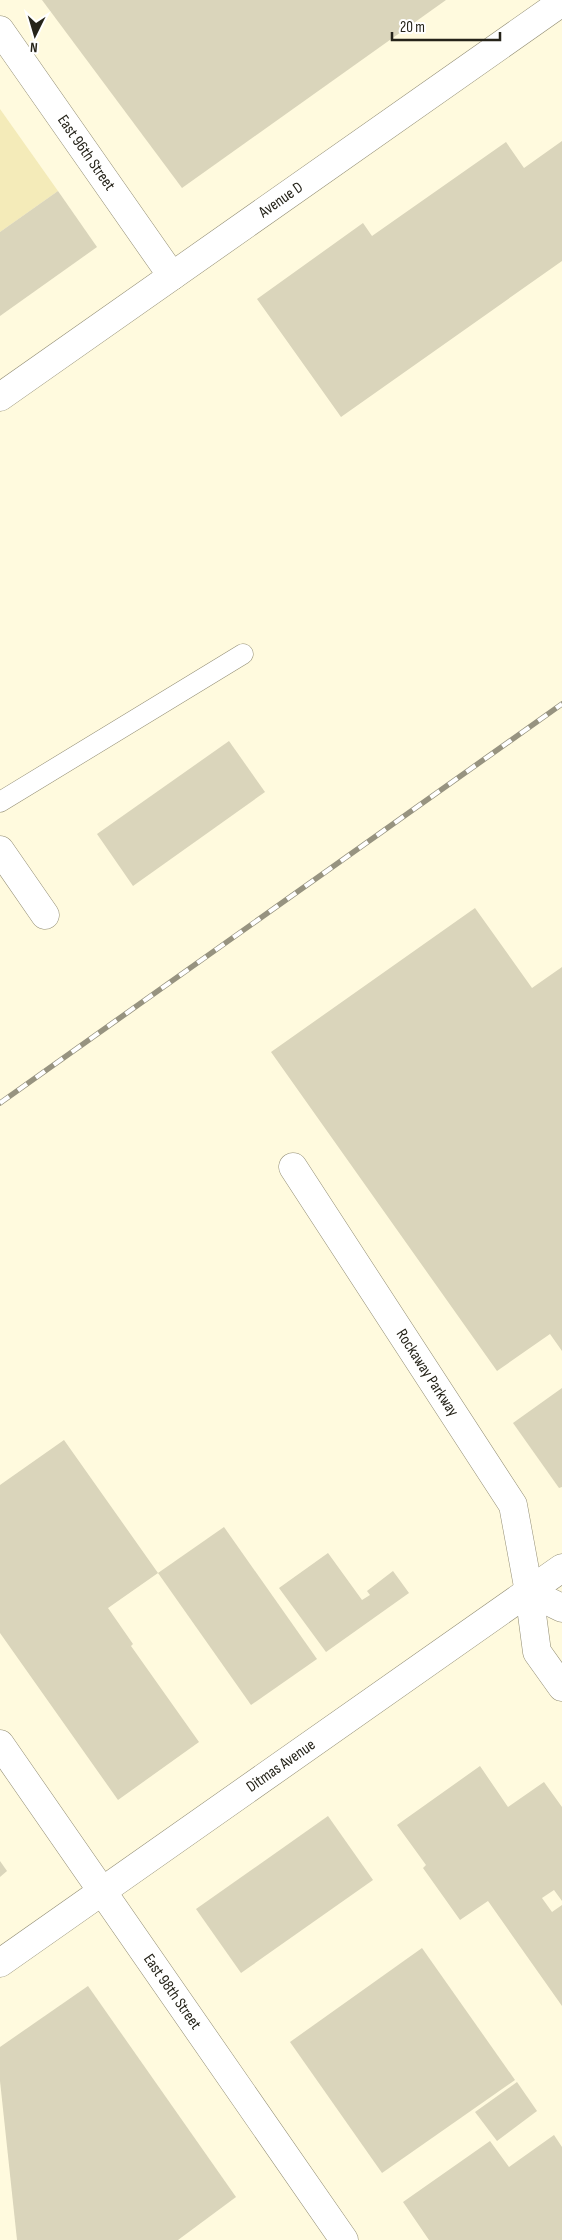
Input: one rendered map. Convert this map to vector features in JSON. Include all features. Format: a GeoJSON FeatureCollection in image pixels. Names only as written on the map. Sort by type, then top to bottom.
{"type":"FeatureCollection","features":[{"type":"Feature","properties":{"kind":"street","name":"Avenue D"},"geometry":{"type":"LineString","coordinates":[[0,397],[562,2]]}},
{"type":"Feature","properties":{"kind":"street","name":"East 96th Street"},"geometry":{"type":"LineString","coordinates":[[0,30],[172,276]]}},
{"type":"Feature","properties":{"kind":"street"},"geometry":{"type":"LineString","coordinates":[[0,850],[45,915]]}},
{"type":"Feature","properties":{"kind":"street","name":"Rockaway Parkway"},"geometry":{"type":"LineString","coordinates":[[293,1167],[513,1505],[537,1652],[562,1687]]}},
{"type":"Feature","properties":{"kind":"street","name":"Ditmas Avenue"},"geometry":{"type":"LineString","coordinates":[[0,1963],[562,1568]]}},
{"type":"Feature","properties":{"kind":"street"},"geometry":{"type":"LineString","coordinates":[[528,1592],[562,1608]]}},
{"type":"Feature","properties":{"kind":"street","name":"East 98th Street"},"geometry":{"type":"LineString","coordinates":[[0,1744],[344,2240]]}},
{"type":"Feature","properties":{"kind":"lane"},"geometry":{"type":"LineString","coordinates":[[0,802],[243,654]]}},
{"type":"Feature","properties":{"kind":"shaded area"},"geometry":{"type":"Polygon","coordinates":[[[0,109],[58,191],[0,232],[0,109]]]}},
{"type":"Feature","properties":{"kind":"building"},"geometry":{"type":"Polygon","coordinates":[[[42,0],[446,0],[182,188],[42,0]]]}},
{"type":"Feature","properties":{"kind":"building"},"geometry":{"type":"Polygon","coordinates":[[[562,141],[562,261],[341,417],[257,299],[363,223],[372,236],[506,142],[524,168],[562,141]]]}},
{"type":"Feature","properties":{"kind":"building"},"geometry":{"type":"Polygon","coordinates":[[[58,191],[97,247],[0,316],[0,232],[58,191]]]}},
{"type":"Feature","properties":{"kind":"building"},"geometry":{"type":"Polygon","coordinates":[[[229,741],[265,792],[133,886],[97,834],[229,741]]]}},
{"type":"Feature","properties":{"kind":"building"},"geometry":{"type":"Polygon","coordinates":[[[475,908],[532,988],[562,967],[562,1351],[550,1334],[497,1371],[271,1052],[475,908]]]}},
{"type":"Feature","properties":{"kind":"building"},"geometry":{"type":"Polygon","coordinates":[[[562,1388],[562,1487],[559,1488],[513,1423],[562,1388]]]}},
{"type":"Feature","properties":{"kind":"building"},"geometry":{"type":"Polygon","coordinates":[[[64,1440],[158,1573],[108,1608],[133,1644],[131,1646],[199,1742],[118,1800],[0,1633],[0,1485],[64,1440]]]}},
{"type":"Feature","properties":{"kind":"building"},"geometry":{"type":"Polygon","coordinates":[[[224,1527],[317,1659],[251,1705],[158,1573],[224,1527]]]}},
{"type":"Feature","properties":{"kind":"building"},"geometry":{"type":"Polygon","coordinates":[[[328,1553],[362,1600],[370,1595],[367,1591],[393,1571],[409,1593],[326,1652],[279,1588],[328,1553]]]}},
{"type":"Feature","properties":{"kind":"building"},"geometry":{"type":"Polygon","coordinates":[[[480,1766],[508,1807],[544,1782],[562,1807],[562,1901],[554,1890],[542,1898],[552,1912],[562,1905],[562,2006],[488,1901],[460,1920],[423,1868],[426,1865],[397,1825],[480,1766]]]}},
{"type":"Feature","properties":{"kind":"building"},"geometry":{"type":"Polygon","coordinates":[[[328,1816],[373,1880],[241,1973],[196,1909],[328,1816]]]}},
{"type":"Feature","properties":{"kind":"building"},"geometry":{"type":"Polygon","coordinates":[[[0,1861],[7,1871],[0,1877],[0,1861]]]}},
{"type":"Feature","properties":{"kind":"building"},"geometry":{"type":"Polygon","coordinates":[[[422,1948],[515,2080],[382,2173],[290,2042],[422,1948]]]}},
{"type":"Feature","properties":{"kind":"building"},"geometry":{"type":"Polygon","coordinates":[[[88,1986],[236,2197],[178,2240],[17,2240],[0,2081],[0,2047],[88,1986]]]}},
{"type":"Feature","properties":{"kind":"building"},"geometry":{"type":"Polygon","coordinates":[[[517,2082],[537,2111],[497,2141],[475,2112],[517,2082]]]}},
{"type":"Feature","properties":{"kind":"building"},"geometry":{"type":"Polygon","coordinates":[[[554,2135],[562,2147],[562,2240],[429,2240],[403,2202],[490,2141],[509,2167],[554,2135]]]}},
{"type":"Feature","properties":{"kind":"railway"},"geometry":{"type":"LineString","coordinates":[[0,1103],[562,704]]}}]}
